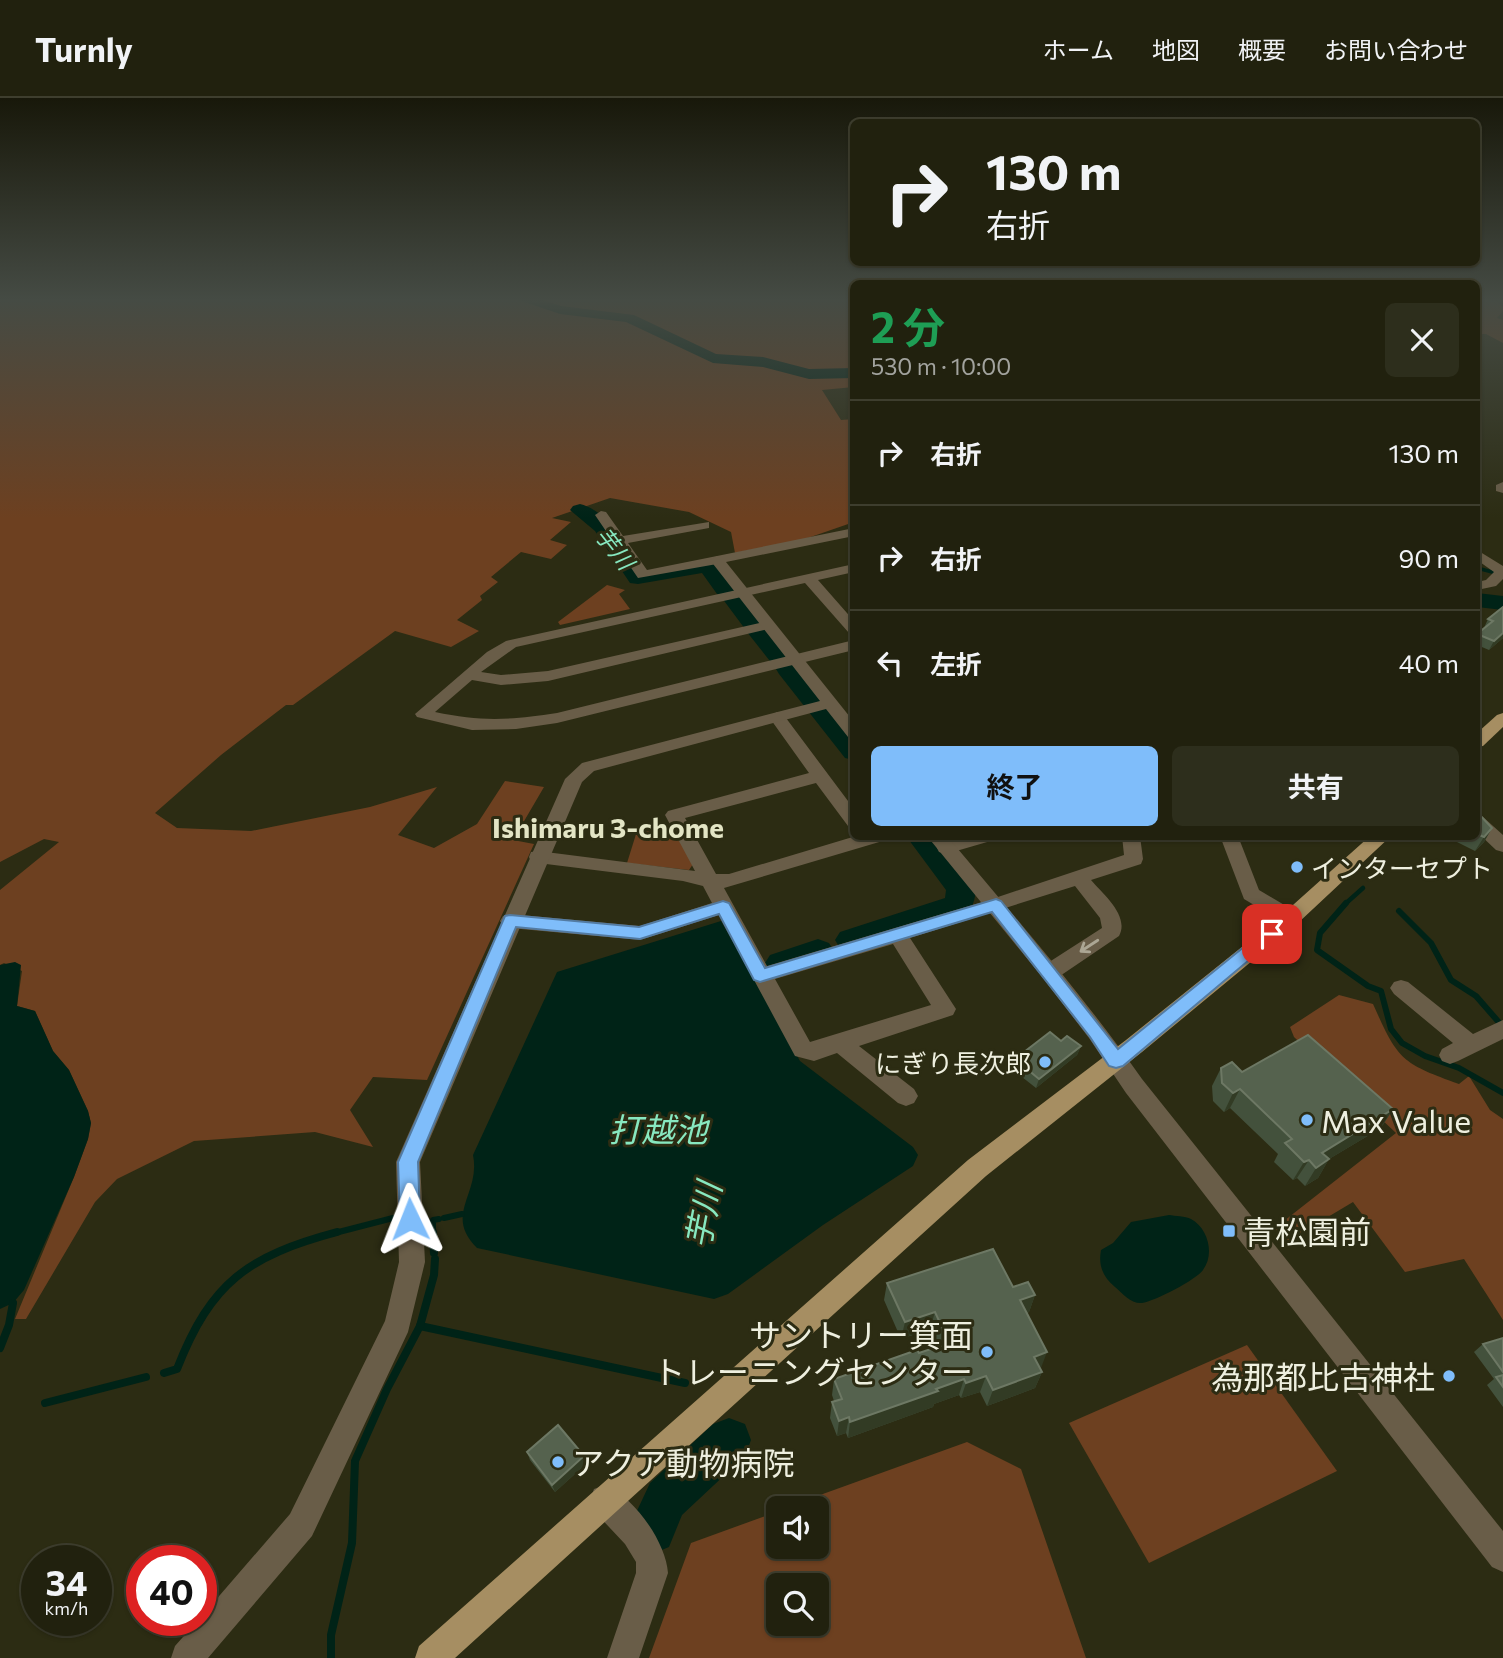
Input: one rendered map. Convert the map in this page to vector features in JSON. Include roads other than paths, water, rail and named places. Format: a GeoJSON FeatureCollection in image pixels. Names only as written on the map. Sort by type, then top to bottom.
{"type":"FeatureCollection","features":[{"type":"Feature","properties":{"kind":"main road"},"geometry":{"type":"LineString","coordinates":[[1480,739],[1503,718]]}},
{"type":"Feature","properties":{"kind":"main road"},"geometry":{"type":"LineString","coordinates":[[431,1658],[977,1168],[1116,1061],[1292,918],[1378,840]]}},
{"type":"Feature","properties":{"kind":"street"},"geometry":{"type":"LineString","coordinates":[[601,515],[643,575],[850,533]]}},
{"type":"Feature","properties":{"kind":"street"},"geometry":{"type":"LineString","coordinates":[[619,541],[704,525]]}},
{"type":"Feature","properties":{"kind":"street"},"geometry":{"type":"LineString","coordinates":[[1480,556],[1503,572],[1491,583],[1480,585]]}},
{"type":"Feature","properties":{"kind":"street"},"geometry":{"type":"LineString","coordinates":[[716,560],[796,659],[822,705],[850,730]]}},
{"type":"Feature","properties":{"kind":"street"},"geometry":{"type":"LineString","coordinates":[[850,569],[511,644],[492,655],[423,715],[472,724],[516,724],[558,718],[850,646]]}},
{"type":"Feature","properties":{"kind":"street"},"geometry":{"type":"LineString","coordinates":[[808,578],[850,626]]}},
{"type":"Feature","properties":{"kind":"street"},"geometry":{"type":"LineString","coordinates":[[834,608],[850,604]]}},
{"type":"Feature","properties":{"kind":"street"},"geometry":{"type":"LineString","coordinates":[[468,675],[501,680],[548,677],[768,625]]}},
{"type":"Feature","properties":{"kind":"street"},"geometry":{"type":"LineString","coordinates":[[187,1658],[301,1525],[398,1323],[412,1262],[408,1162],[510,921],[574,779],[588,766],[822,705]]}},
{"type":"Feature","properties":{"kind":"street"},"geometry":{"type":"LineString","coordinates":[[777,717],[850,816]]}},
{"type":"Feature","properties":{"kind":"street"},"geometry":{"type":"LineString","coordinates":[[820,776],[674,815],[803,1050],[814,1052],[945,1009],[897,934]]}},
{"type":"Feature","properties":{"kind":"street"},"geometry":{"type":"LineString","coordinates":[[1480,824],[1503,846]]}},
{"type":"Feature","properties":{"kind":"street"},"geometry":{"type":"LineString","coordinates":[[538,858],[682,874],[709,881],[729,881],[864,840]]}},
{"type":"Feature","properties":{"kind":"street"},"geometry":{"type":"LineString","coordinates":[[760,976],[996,905],[1134,859],[1131,840]]}},
{"type":"Feature","properties":{"kind":"street"},"geometry":{"type":"LineString","coordinates":[[1231,840],[1251,894],[1292,918]]}},
{"type":"Feature","properties":{"kind":"street"},"geometry":{"type":"LineString","coordinates":[[941,842],[1050,972],[1116,1061],[1503,1556]]}},
{"type":"Feature","properties":{"kind":"street"},"geometry":{"type":"LineString","coordinates":[[1050,972],[1112,931],[1110,916],[1078,877]]}},
{"type":"Feature","properties":{"kind":"street"},"geometry":{"type":"LineString","coordinates":[[510,921],[640,933],[723,907]]}},
{"type":"Feature","properties":{"kind":"street"},"geometry":{"type":"LineString","coordinates":[[1401,988],[1471,1045]]}},
{"type":"Feature","properties":{"kind":"street"},"geometry":{"type":"LineString","coordinates":[[1450,1055],[1502,1030]]}},
{"type":"Feature","properties":{"kind":"street"},"geometry":{"type":"LineString","coordinates":[[841,1044],[906,1096]]}},
{"type":"Feature","properties":{"kind":"street"},"geometry":{"type":"LineString","coordinates":[[605,1500],[649,1549],[653,1562],[652,1573],[623,1658]]}},
{"type":"Feature","properties":{"kind":"water","name":"打越池"},"geometry":{"type":"Polygon","coordinates":[[[721,921],[800,1061],[913,1147],[918,1155],[913,1166],[823,1225],[728,1294],[714,1299],[477,1248],[467,1236],[463,1225],[465,1203],[474,1169],[473,1155],[557,972],[721,921]]]}},
{"type":"Feature","properties":{"kind":"water"},"geometry":{"type":"Polygon","coordinates":[[[15,962],[21,965],[17,1006],[35,1011],[53,1051],[69,1070],[91,1123],[74,1177],[24,1290],[13,1303],[0,1309],[0,965],[15,962]]]}},
{"type":"Feature","properties":{"kind":"water"},"geometry":{"type":"Polygon","coordinates":[[[1169,1215],[1191,1219],[1202,1229],[1209,1249],[1207,1264],[1199,1274],[1175,1289],[1142,1303],[1134,1302],[1105,1275],[1100,1261],[1101,1250],[1113,1243],[1131,1222],[1169,1215]]]}},
{"type":"Feature","properties":{"kind":"waterway"},"geometry":{"type":"LineString","coordinates":[[801,372],[850,373]]}},
{"type":"Feature","properties":{"kind":"waterway","name":"芋川"},"geometry":{"type":"LineString","coordinates":[[580,510],[602,527],[638,578],[707,566],[725,589]]}},
{"type":"Feature","properties":{"kind":"waterway"},"geometry":{"type":"LineString","coordinates":[[1480,569],[1496,573]]}},
{"type":"Feature","properties":{"kind":"waterway","name":"芋川"},"geometry":{"type":"LineString","coordinates":[[733,598],[753,624]]}},
{"type":"Feature","properties":{"kind":"waterway"},"geometry":{"type":"LineString","coordinates":[[1480,600],[1503,603]]}},
{"type":"Feature","properties":{"kind":"waterway","name":"芋川"},"geometry":{"type":"LineString","coordinates":[[759,632],[781,660]]}},
{"type":"Feature","properties":{"kind":"waterway","name":"芋川"},"geometry":{"type":"LineString","coordinates":[[788,669],[850,747]]}},
{"type":"Feature","properties":{"kind":"waterway","name":"芋川"},"geometry":{"type":"LineString","coordinates":[[851,940],[953,909],[960,902],[961,888],[923,840]]}},
{"type":"Feature","properties":{"kind":"waterway"},"geometry":{"type":"LineString","coordinates":[[1345,904],[1363,888]]}},
{"type":"Feature","properties":{"kind":"waterway"},"geometry":{"type":"LineString","coordinates":[[1345,904],[1320,933],[1317,950],[1368,986],[1381,991],[1391,1029],[1402,1043],[1425,1056],[1459,1068],[1503,1093]]}},
{"type":"Feature","properties":{"kind":"waterway"},"geometry":{"type":"LineString","coordinates":[[1399,911],[1431,943],[1451,980],[1476,996],[1503,1027]]}},
{"type":"Feature","properties":{"kind":"waterway","name":"芋川"},"geometry":{"type":"LineString","coordinates":[[781,963],[818,951]]}},
{"type":"Feature","properties":{"kind":"waterway"},"geometry":{"type":"LineString","coordinates":[[444,1218],[462,1214]]}},
{"type":"Feature","properties":{"kind":"waterway"},"geometry":{"type":"LineString","coordinates":[[331,1234],[393,1218]]}},
{"type":"Feature","properties":{"kind":"waterway"},"geometry":{"type":"LineString","coordinates":[[433,1232],[433,1220],[439,1219]]}},
{"type":"Feature","properties":{"kind":"waterway"},"geometry":{"type":"LineString","coordinates":[[164,1373],[177,1369],[204,1314],[236,1277],[279,1251],[337,1232]]}},
{"type":"Feature","properties":{"kind":"waterway"},"geometry":{"type":"LineString","coordinates":[[433,1232],[434,1253]]}},
{"type":"Feature","properties":{"kind":"waterway"},"geometry":{"type":"LineString","coordinates":[[420,1326],[434,1275],[435,1259]]}},
{"type":"Feature","properties":{"kind":"waterway"},"geometry":{"type":"LineString","coordinates":[[0,1348],[9,1325],[13,1303]]}},
{"type":"Feature","properties":{"kind":"waterway"},"geometry":{"type":"LineString","coordinates":[[331,1658],[331,1635],[352,1543],[355,1461],[387,1389],[420,1326]]}},
{"type":"Feature","properties":{"kind":"waterway"},"geometry":{"type":"LineString","coordinates":[[420,1326],[685,1383]]}},
{"type":"Feature","properties":{"kind":"waterway"},"geometry":{"type":"LineString","coordinates":[[45,1403],[146,1377]]}},
{"type":"Feature","properties":{"kind":"waterway","name":"芋川"},"geometry":{"type":"LineString","coordinates":[[652,1530],[666,1499],[729,1440]]}},
{"type":"Feature","properties":{"kind":"place","name":"インターセプト"},"geometry":{"type":"Point","coordinates":[1297,867]}},
{"type":"Feature","properties":{"kind":"place","name":"にぎり長次郎"},"geometry":{"type":"Point","coordinates":[1045,1062]}},
{"type":"Feature","properties":{"kind":"place","name":"Max Value"},"geometry":{"type":"Point","coordinates":[1307,1120]}},
{"type":"Feature","properties":{"kind":"place","name":"青松園前"},"geometry":{"type":"Point","coordinates":[1229,1231]}},
{"type":"Feature","properties":{"kind":"place","name":"サントリー箕面 トレーニングセンター"},"geometry":{"type":"Point","coordinates":[987,1352]}},
{"type":"Feature","properties":{"kind":"place","name":"為那都比古神社"},"geometry":{"type":"Point","coordinates":[1449,1376]}},
{"type":"Feature","properties":{"kind":"place","name":"アクア動物病院"},"geometry":{"type":"Point","coordinates":[558,1462]}},
{"type":"Feature","properties":{"kind":"district","name":"Ishimaru 3-chome"},"geometry":{"type":"Point","coordinates":[608,827]}}]}
